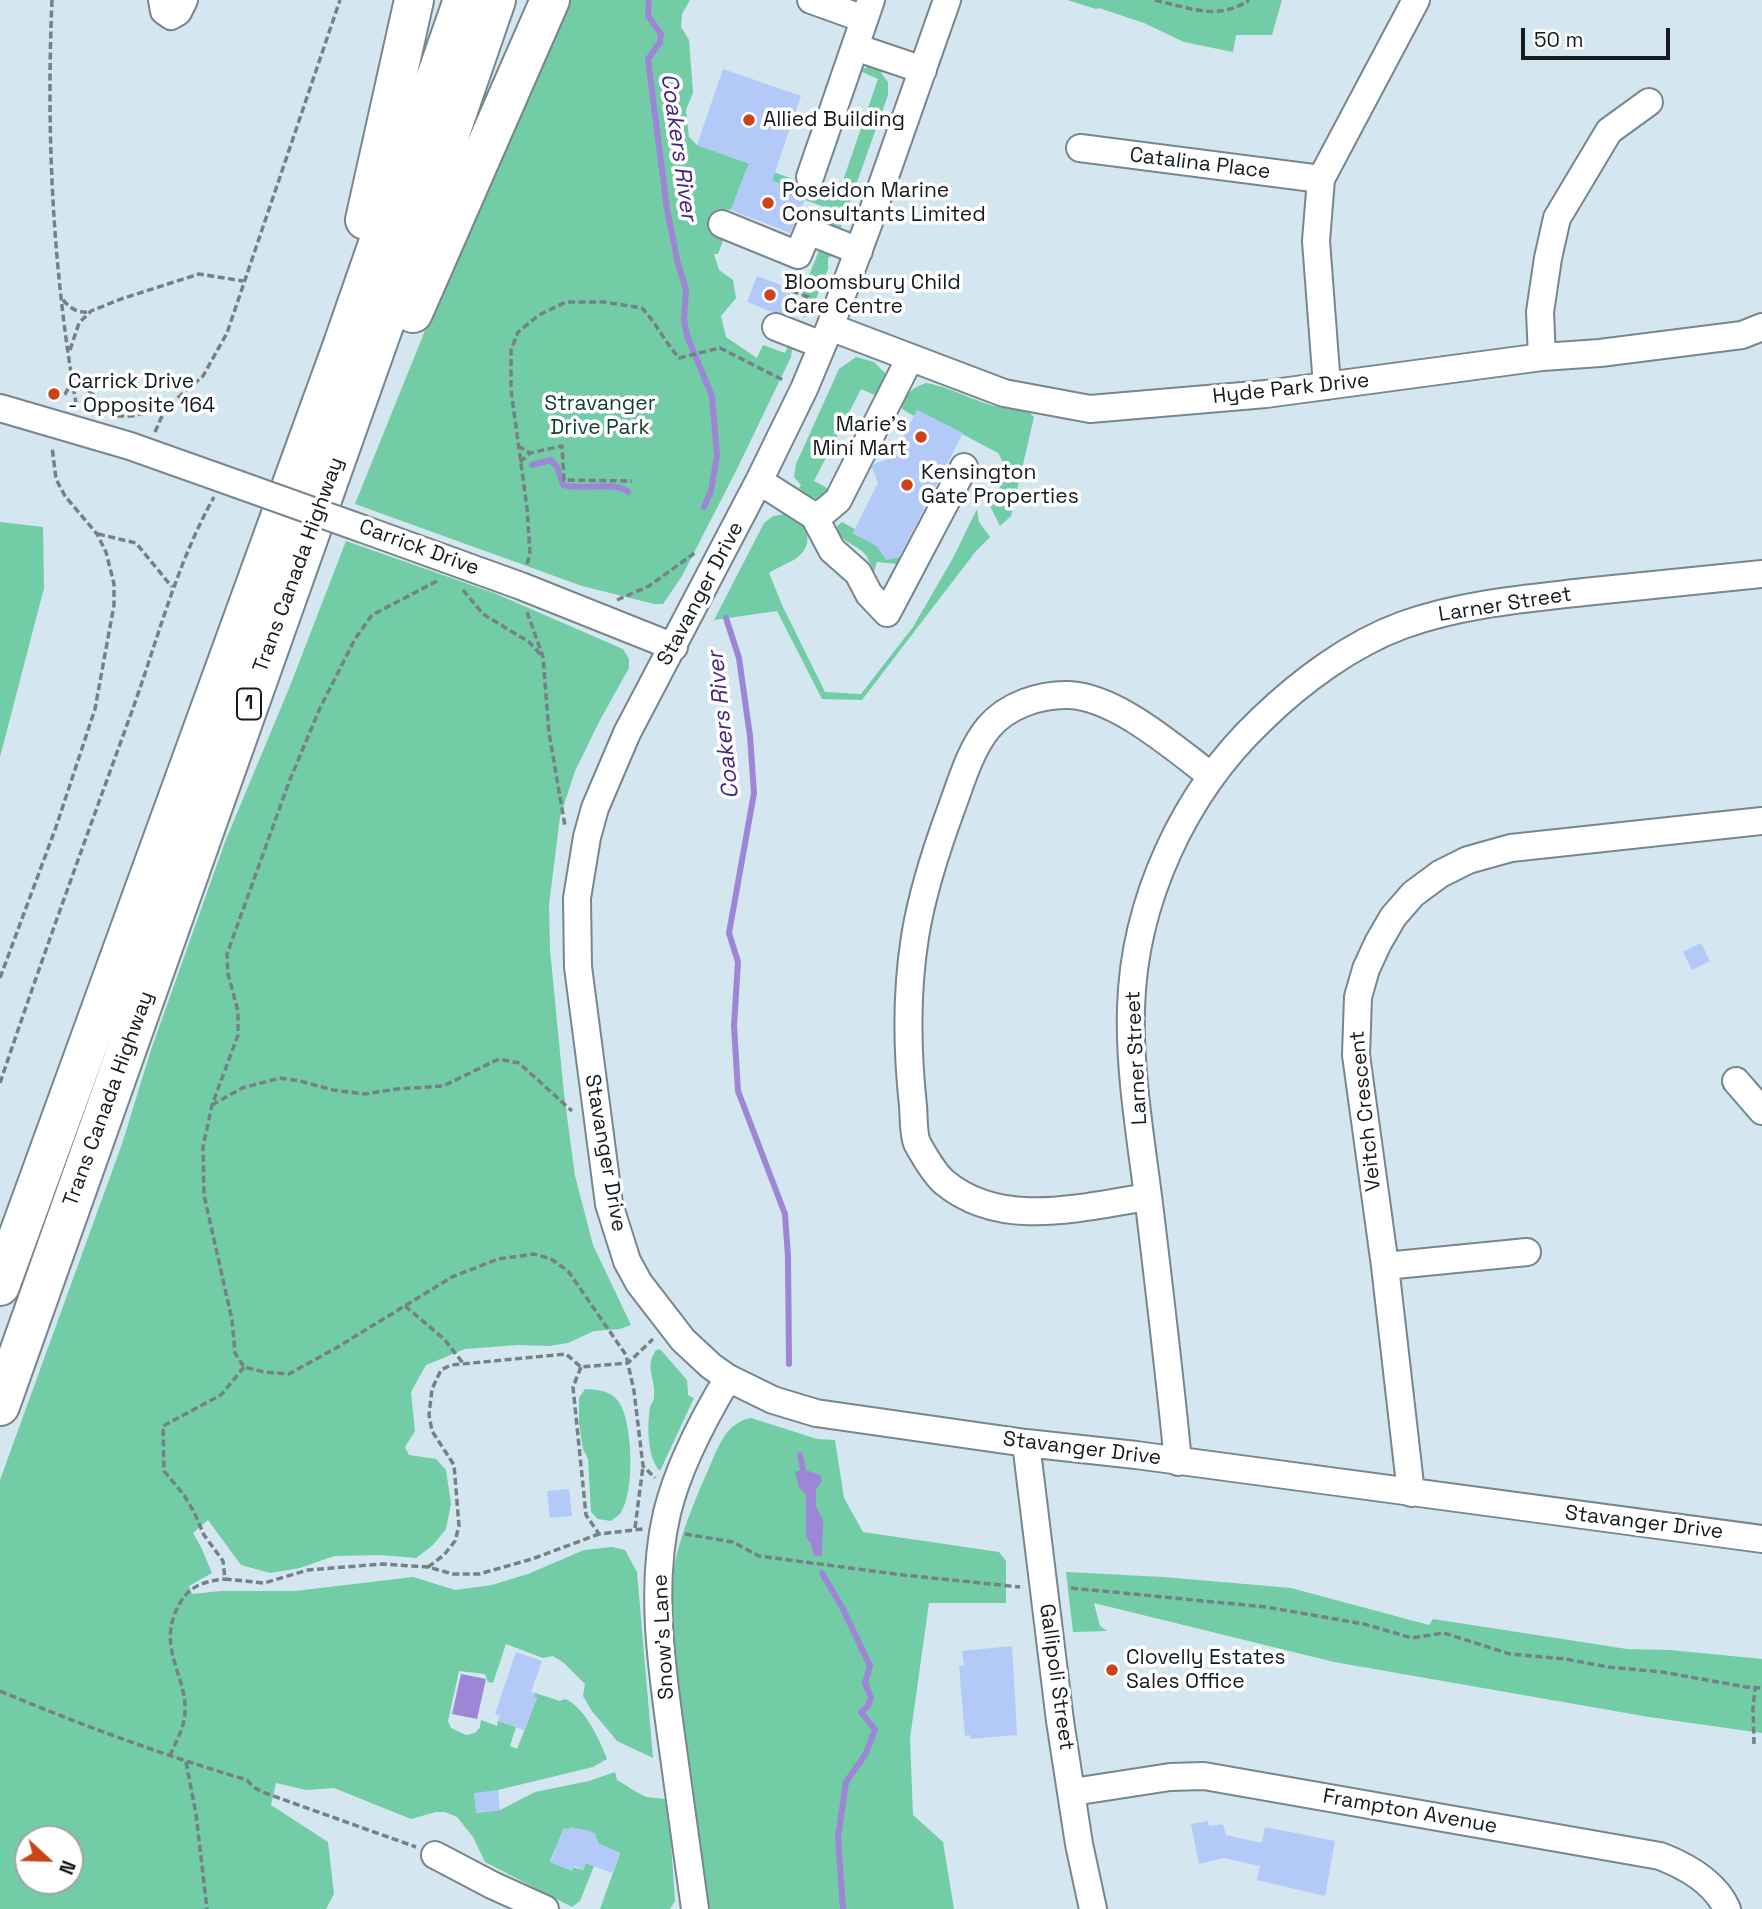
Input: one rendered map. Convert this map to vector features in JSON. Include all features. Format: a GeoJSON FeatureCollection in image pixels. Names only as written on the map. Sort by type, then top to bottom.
{"type":"FeatureCollection","features":[{"type":"Feature","properties":{"kind":"highway"},"geometry":{"type":"LineString","coordinates":[[221,680],[366,215],[414,0]]}},
{"type":"Feature","properties":{"kind":"highway","name":"Trans Canada Highway"},"geometry":{"type":"LineString","coordinates":[[0,1286],[342,347],[463,0]]}},
{"type":"Feature","properties":{"kind":"highway","name":"Trans Canada Highway"},"geometry":{"type":"LineString","coordinates":[[0,1406],[395,295],[496,0]]}},
{"type":"Feature","properties":{"kind":"highway"},"geometry":{"type":"LineString","coordinates":[[282,613],[550,0]]}},
{"type":"Feature","properties":{"kind":"street"},"geometry":{"type":"LineString","coordinates":[[162,0],[164,11],[171,16],[178,12],[184,0]]}},
{"type":"Feature","properties":{"kind":"street"},"geometry":{"type":"LineString","coordinates":[[810,177],[868,10],[811,0]]}},
{"type":"Feature","properties":{"kind":"street","name":"Stavanger Drive"},"geometry":{"type":"LineString","coordinates":[[947,0],[827,336],[760,481],[627,733],[594,808],[580,867],[577,898],[578,967],[609,1204],[627,1261],[639,1283],[694,1352],[728,1378],[773,1400],[833,1416],[1762,1539]]}},
{"type":"Feature","properties":{"kind":"street"},"geometry":{"type":"LineString","coordinates":[[1327,386],[1316,241],[1321,179],[1416,0]]}},
{"type":"Feature","properties":{"kind":"street"},"geometry":{"type":"LineString","coordinates":[[855,47],[923,70]]}},
{"type":"Feature","properties":{"kind":"street"},"geometry":{"type":"LineString","coordinates":[[1542,358],[1541,312],[1548,258],[1557,218],[1609,131],[1649,102]]}},
{"type":"Feature","properties":{"kind":"street","name":"Catalina Place"},"geometry":{"type":"LineString","coordinates":[[1080,148],[1321,179]]}},
{"type":"Feature","properties":{"kind":"street"},"geometry":{"type":"LineString","coordinates":[[722,224],[798,255],[808,231],[859,251]]}},
{"type":"Feature","properties":{"kind":"street","name":"Hyde Park Drive"},"geometry":{"type":"LineString","coordinates":[[776,327],[827,336],[910,358],[1004,393],[1090,409],[1266,394],[1742,335],[1762,327]]}},
{"type":"Feature","properties":{"kind":"street"},"geometry":{"type":"LineString","coordinates":[[814,516],[838,500],[910,358]]}},
{"type":"Feature","properties":{"kind":"street","name":"Carrick Drive"},"geometry":{"type":"LineString","coordinates":[[0,408],[130,446],[227,488],[363,529],[521,586],[674,647]]}},
{"type":"Feature","properties":{"kind":"street"},"geometry":{"type":"LineString","coordinates":[[760,481],[814,516],[832,551],[858,573],[869,594],[887,613],[964,467]]}},
{"type":"Feature","properties":{"kind":"street","name":"Larner Street"},"geometry":{"type":"LineString","coordinates":[[1178,1462],[1133,1065],[1131,1008],[1134,974],[1149,905],[1183,820],[1210,775],[1250,730],[1322,668],[1401,626],[1459,608],[1514,600],[1762,574]]}},
{"type":"Feature","properties":{"kind":"street"},"geometry":{"type":"LineString","coordinates":[[1148,1198],[1022,1213],[976,1203],[943,1181],[916,1141],[909,1073],[908,1007],[915,936],[935,855],[966,766],[989,727],[1020,703],[1045,696],[1070,695],[1096,700],[1121,711],[1210,775]]}},
{"type":"Feature","properties":{"kind":"street","name":"Veitch Crescent"},"geometry":{"type":"LineString","coordinates":[[1411,1493],[1385,1266],[1356,1055],[1358,997],[1366,969],[1393,917],[1413,894],[1440,874],[1468,860],[1511,848],[1762,821]]}},
{"type":"Feature","properties":{"kind":"street"},"geometry":{"type":"LineString","coordinates":[[1736,1081],[1762,1111]]}},
{"type":"Feature","properties":{"kind":"street"},"geometry":{"type":"LineString","coordinates":[[1385,1266],[1527,1252]]}},
{"type":"Feature","properties":{"kind":"street","name":"Snow's Lane"},"geometry":{"type":"LineString","coordinates":[[695,1909],[663,1673],[660,1558],[667,1512],[677,1485],[709,1409],[728,1378]]}},
{"type":"Feature","properties":{"kind":"street","name":"Gallipoli Street"},"geometry":{"type":"LineString","coordinates":[[1026,1443],[1060,1721],[1079,1844],[1093,1909]]}},
{"type":"Feature","properties":{"kind":"street","name":"Frampton Avenue"},"geometry":{"type":"LineString","coordinates":[[1073,1792],[1170,1777],[1204,1776],[1647,1854],[1685,1865],[1702,1878],[1727,1909]]}},
{"type":"Feature","properties":{"kind":"street"},"geometry":{"type":"LineString","coordinates":[[435,1855],[545,1909]]}},
{"type":"Feature","properties":{"kind":"path"},"geometry":{"type":"LineString","coordinates":[[52,0],[49,73],[54,226],[71,374],[78,409]]}},
{"type":"Feature","properties":{"kind":"path"},"geometry":{"type":"LineString","coordinates":[[153,438],[166,408],[203,376],[227,333],[340,0]]}},
{"type":"Feature","properties":{"kind":"path"},"geometry":{"type":"LineString","coordinates":[[1156,0],[1211,13],[1238,8],[1249,0]]}},
{"type":"Feature","properties":{"kind":"path"},"geometry":{"type":"LineString","coordinates":[[63,300],[82,313],[199,274],[243,281]]}},
{"type":"Feature","properties":{"kind":"path"},"geometry":{"type":"LineString","coordinates":[[792,291],[808,297],[801,316]]}},
{"type":"Feature","properties":{"kind":"path"},"geometry":{"type":"LineString","coordinates":[[526,570],[530,554],[527,508],[511,390],[511,350],[518,332],[539,315],[566,302],[642,307],[679,358],[720,348],[783,380]]}},
{"type":"Feature","properties":{"kind":"path"},"geometry":{"type":"LineString","coordinates":[[69,356],[79,323],[91,311]]}},
{"type":"Feature","properties":{"kind":"path"},"geometry":{"type":"LineString","coordinates":[[54,400],[63,397],[69,389],[71,374]]}},
{"type":"Feature","properties":{"kind":"path"},"geometry":{"type":"LineString","coordinates":[[71,374],[123,421]]}},
{"type":"Feature","properties":{"kind":"path"},"geometry":{"type":"LineString","coordinates":[[115,416],[132,416],[166,408]]}},
{"type":"Feature","properties":{"kind":"path"},"geometry":{"type":"LineString","coordinates":[[0,978],[56,827],[95,709],[114,605],[114,584],[106,552],[97,534],[65,496],[56,479],[52,442]]}},
{"type":"Feature","properties":{"kind":"path"},"geometry":{"type":"LineString","coordinates":[[518,446],[530,453]]}},
{"type":"Feature","properties":{"kind":"path"},"geometry":{"type":"LineString","coordinates":[[520,462],[530,453],[562,446],[564,480],[632,481]]}},
{"type":"Feature","properties":{"kind":"path"},"geometry":{"type":"LineString","coordinates":[[0,1083],[140,689],[172,587],[203,517],[227,488]]}},
{"type":"Feature","properties":{"kind":"path"},"geometry":{"type":"LineString","coordinates":[[97,534],[136,543],[172,587]]}},
{"type":"Feature","properties":{"kind":"path"},"geometry":{"type":"LineString","coordinates":[[617,600],[649,586],[698,550]]}},
{"type":"Feature","properties":{"kind":"path"},"geometry":{"type":"LineString","coordinates":[[440,579],[372,615],[355,639],[320,708],[289,782],[227,954],[228,974],[238,1011],[239,1035],[212,1105],[203,1147],[204,1195],[232,1320],[235,1353],[244,1367],[289,1374],[452,1277],[498,1259],[534,1254],[551,1259],[568,1271],[626,1354],[634,1391],[643,1466],[635,1528]]}},
{"type":"Feature","properties":{"kind":"path"},"geometry":{"type":"LineString","coordinates":[[459,584],[483,614],[529,642],[543,657]]}},
{"type":"Feature","properties":{"kind":"path"},"geometry":{"type":"LineString","coordinates":[[524,603],[543,657],[549,733],[565,826]]}},
{"type":"Feature","properties":{"kind":"path"},"geometry":{"type":"LineString","coordinates":[[212,1105],[242,1088],[280,1078],[365,1094],[443,1086],[499,1059],[519,1063],[572,1111]]}},
{"type":"Feature","properties":{"kind":"path"},"geometry":{"type":"LineString","coordinates":[[405,1306],[444,1339],[463,1363]]}},
{"type":"Feature","properties":{"kind":"path"},"geometry":{"type":"LineString","coordinates":[[428,1567],[444,1555],[455,1541],[459,1526],[454,1465],[432,1431],[429,1415],[432,1390],[441,1370],[463,1363],[566,1354],[581,1367],[628,1363],[669,1323]]}},
{"type":"Feature","properties":{"kind":"path"},"geometry":{"type":"LineString","coordinates":[[225,1579],[223,1561],[204,1535],[194,1512],[164,1471],[163,1426],[221,1395],[244,1367]]}},
{"type":"Feature","properties":{"kind":"path"},"geometry":{"type":"LineString","coordinates":[[581,1367],[572,1387],[586,1515],[599,1534]]}},
{"type":"Feature","properties":{"kind":"path"},"geometry":{"type":"LineString","coordinates":[[643,1466],[654,1478],[677,1485]]}},
{"type":"Feature","properties":{"kind":"path"},"geometry":{"type":"LineString","coordinates":[[170,1756],[184,1719],[183,1697],[171,1650],[170,1631],[174,1613],[184,1595],[204,1581],[225,1579],[264,1583],[308,1570],[382,1564],[479,1574],[532,1559],[599,1534],[635,1528],[733,1542],[759,1556],[1020,1587]]}},
{"type":"Feature","properties":{"kind":"path"},"geometry":{"type":"LineString","coordinates":[[1071,1588],[1266,1607],[1364,1623],[1412,1638],[1444,1633],[1510,1654],[1564,1659],[1762,1688]]}},
{"type":"Feature","properties":{"kind":"path"},"geometry":{"type":"LineString","coordinates":[[1754,1744],[1755,1689]]}},
{"type":"Feature","properties":{"kind":"path"},"geometry":{"type":"LineString","coordinates":[[0,1691],[67,1719],[186,1762],[247,1780],[253,1787],[265,1793],[435,1855]]}},
{"type":"Feature","properties":{"kind":"path"},"geometry":{"type":"LineString","coordinates":[[186,1762],[196,1814],[207,1909]]}},
{"type":"Feature","properties":{"kind":"green space","name":"Stravanger Drive Park"},"geometry":{"type":"Polygon","coordinates":[[[566,0],[690,0],[682,14],[681,27],[689,40],[693,93],[686,110],[689,137],[697,145],[838,195],[878,79],[860,71],[869,66],[883,69],[881,73],[888,82],[888,95],[841,227],[830,227],[836,211],[805,200],[807,194],[746,171],[731,210],[726,209],[717,228],[724,238],[718,254],[714,254],[719,270],[733,280],[736,298],[721,316],[726,337],[757,358],[763,345],[785,353],[789,343],[795,349],[792,350],[737,469],[682,576],[663,604],[582,586],[355,504],[451,266],[566,0]]]}},
{"type":"Feature","properties":{"kind":"green space"},"geometry":{"type":"Polygon","coordinates":[[[1067,0],[1282,0],[1272,35],[1236,35],[1233,52],[1184,42],[1144,23],[1067,0]]]}},
{"type":"Feature","properties":{"kind":"green space"},"geometry":{"type":"Polygon","coordinates":[[[820,248],[831,256],[828,258],[828,269],[810,314],[802,318],[810,297],[802,293],[820,248]]]}},
{"type":"Feature","properties":{"kind":"green space"},"geometry":{"type":"Polygon","coordinates":[[[856,357],[874,362],[887,375],[879,397],[861,389],[814,481],[829,489],[820,500],[799,488],[801,485],[794,477],[796,464],[839,369],[856,357]]]}},
{"type":"Feature","properties":{"kind":"green space"},"geometry":{"type":"Polygon","coordinates":[[[926,383],[988,404],[1013,409],[1025,408],[1034,417],[1011,516],[1000,526],[990,506],[1004,474],[998,453],[917,410],[914,416],[902,409],[910,392],[926,383]]]}},
{"type":"Feature","properties":{"kind":"green space"},"geometry":{"type":"Polygon","coordinates":[[[977,509],[979,522],[990,537],[976,551],[862,700],[822,699],[777,611],[714,620],[764,523],[773,516],[787,512],[803,526],[808,538],[807,544],[798,557],[769,573],[825,692],[861,694],[913,627],[953,558],[977,509]]]}},
{"type":"Feature","properties":{"kind":"green space"},"geometry":{"type":"Polygon","coordinates":[[[0,522],[43,527],[44,588],[0,757],[0,522]]]}},
{"type":"Feature","properties":{"kind":"green space"},"geometry":{"type":"Polygon","coordinates":[[[842,522],[855,529],[853,533],[877,546],[886,559],[900,557],[898,564],[877,562],[874,572],[866,555],[841,536],[837,526],[842,522]]]}},
{"type":"Feature","properties":{"kind":"green space"},"geometry":{"type":"Polygon","coordinates":[[[346,541],[494,593],[623,649],[629,659],[629,668],[575,771],[560,817],[549,905],[550,949],[575,1176],[593,1245],[631,1325],[620,1329],[594,1331],[568,1343],[549,1346],[518,1345],[465,1349],[426,1365],[411,1392],[415,1431],[405,1447],[409,1455],[436,1459],[446,1470],[451,1504],[446,1529],[433,1545],[416,1558],[380,1555],[334,1556],[300,1568],[270,1573],[241,1565],[208,1520],[193,1533],[212,1573],[189,1586],[192,1594],[221,1591],[295,1591],[413,1577],[455,1590],[492,1585],[528,1574],[584,1550],[612,1547],[625,1550],[637,1572],[653,1758],[617,1741],[583,1696],[585,1684],[564,1663],[553,1656],[543,1658],[506,1644],[493,1683],[488,1682],[485,1674],[459,1671],[448,1721],[451,1728],[466,1735],[475,1733],[481,1720],[497,1726],[498,1721],[516,1727],[510,1746],[517,1749],[537,1698],[534,1697],[535,1693],[572,1703],[590,1724],[607,1759],[593,1767],[498,1790],[476,1813],[500,1810],[535,1792],[589,1781],[615,1772],[617,1780],[641,1794],[668,1800],[675,1901],[670,1909],[600,1909],[620,1853],[595,1842],[595,1834],[585,1830],[583,1832],[571,1827],[569,1830],[564,1828],[550,1861],[583,1870],[586,1863],[594,1866],[580,1901],[572,1907],[485,1862],[473,1837],[457,1817],[436,1812],[411,1819],[334,1788],[306,1790],[276,1783],[271,1805],[328,1842],[334,1894],[326,1909],[0,1909],[0,1480],[122,1144],[151,1050],[225,842],[290,686],[346,541]]]}},
{"type":"Feature","properties":{"kind":"green space"},"geometry":{"type":"Polygon","coordinates":[[[660,1349],[687,1380],[688,1395],[694,1398],[660,1471],[650,1450],[648,1432],[650,1407],[654,1397],[651,1362],[656,1350],[660,1349]]]}},
{"type":"Feature","properties":{"kind":"green space"},"geometry":{"type":"Polygon","coordinates":[[[585,1389],[604,1391],[612,1395],[624,1412],[627,1425],[630,1458],[628,1491],[620,1514],[611,1521],[598,1519],[591,1512],[588,1459],[583,1449],[579,1422],[579,1398],[585,1389]]]}},
{"type":"Feature","properties":{"kind":"green space"},"geometry":{"type":"Polygon","coordinates":[[[751,1418],[817,1439],[835,1440],[844,1498],[863,1532],[999,1552],[1006,1561],[1006,1603],[929,1603],[910,1738],[913,1815],[943,1842],[954,1909],[706,1909],[675,1653],[672,1619],[674,1569],[688,1518],[720,1444],[729,1430],[742,1420],[751,1418]]]}},
{"type":"Feature","properties":{"kind":"green space"},"geometry":{"type":"Polygon","coordinates":[[[1066,1572],[1291,1588],[1429,1625],[1433,1619],[1627,1649],[1670,1650],[1762,1659],[1762,1733],[1649,1717],[1334,1662],[1094,1603],[1100,1626],[1107,1631],[1073,1632],[1066,1572]]]}},
{"type":"Feature","properties":{"kind":"shaded area"},"geometry":{"type":"Polygon","coordinates":[[[803,1469],[820,1475],[822,1481],[816,1489],[816,1506],[823,1520],[822,1556],[814,1556],[806,1537],[806,1495],[799,1487],[795,1472],[803,1469]]]}},
{"type":"Feature","properties":{"kind":"shaded area"},"geometry":{"type":"Polygon","coordinates":[[[461,1674],[486,1679],[477,1719],[452,1714],[461,1674]]]}},
{"type":"Feature","properties":{"kind":"building","name":"Allied Building"},"geometry":{"type":"Polygon","coordinates":[[[723,69],[801,96],[772,181],[807,195],[790,233],[731,210],[749,163],[697,145],[723,69]]]}},
{"type":"Feature","properties":{"kind":"building","name":"Bloomsbury Child Care Centre"},"geometry":{"type":"Polygon","coordinates":[[[757,276],[792,289],[783,313],[772,312],[747,302],[757,276]]]}},
{"type":"Feature","properties":{"kind":"building","name":"Kensington Gate Properties"},"geometry":{"type":"Polygon","coordinates":[[[917,410],[963,433],[899,557],[886,560],[877,546],[853,533],[878,483],[872,467],[893,457],[917,410]]]}},
{"type":"Feature","properties":{"kind":"building"},"geometry":{"type":"Polygon","coordinates":[[[1701,943],[1710,961],[1692,970],[1683,952],[1701,943]]]}},
{"type":"Feature","properties":{"kind":"building"},"geometry":{"type":"Polygon","coordinates":[[[569,1489],[572,1516],[550,1518],[547,1491],[569,1489]]]}},
{"type":"Feature","properties":{"kind":"building"},"geometry":{"type":"Polygon","coordinates":[[[1012,1646],[1017,1735],[970,1739],[970,1735],[965,1736],[959,1666],[964,1665],[962,1651],[1012,1646]]]}},
{"type":"Feature","properties":{"kind":"building"},"geometry":{"type":"Polygon","coordinates":[[[516,1652],[542,1661],[531,1692],[535,1693],[534,1697],[537,1698],[524,1730],[498,1721],[500,1716],[495,1714],[516,1652]]]}},
{"type":"Feature","properties":{"kind":"building"},"geometry":{"type":"Polygon","coordinates":[[[498,1790],[500,1810],[476,1813],[474,1793],[498,1790]]]}},
{"type":"Feature","properties":{"kind":"building"},"geometry":{"type":"Polygon","coordinates":[[[1208,1821],[1209,1826],[1223,1824],[1226,1835],[1262,1843],[1265,1827],[1335,1841],[1325,1896],[1257,1880],[1260,1866],[1224,1858],[1199,1864],[1191,1824],[1208,1821]]]}},
{"type":"Feature","properties":{"kind":"building"},"geometry":{"type":"Polygon","coordinates":[[[570,1827],[590,1831],[595,1834],[599,1844],[620,1853],[612,1873],[586,1863],[583,1870],[574,1866],[572,1871],[550,1862],[564,1828],[569,1830],[570,1827]]]}},
{"type":"Feature","properties":{"kind":"waterway","name":"Coakers River"},"geometry":{"type":"LineString","coordinates":[[649,0],[648,16],[661,34],[660,42],[648,59],[667,209],[686,289],[684,319],[687,336],[712,396],[717,455],[711,491],[704,507]]}},
{"type":"Feature","properties":{"kind":"waterway"},"geometry":{"type":"LineString","coordinates":[[532,465],[551,460],[557,467],[563,485],[607,486],[628,492]]}},
{"type":"Feature","properties":{"kind":"waterway","name":"Coakers River"},"geometry":{"type":"LineString","coordinates":[[726,618],[739,658],[750,736],[754,793],[729,933],[738,962],[734,1026],[738,1091],[785,1214],[789,1364]]}},
{"type":"Feature","properties":{"kind":"waterway","name":"Coakers River"},"geometry":{"type":"LineString","coordinates":[[800,1455],[803,1469]]}},
{"type":"Feature","properties":{"kind":"waterway","name":"Coakers River"},"geometry":{"type":"LineString","coordinates":[[822,1573],[843,1609],[870,1666],[865,1683],[871,1698],[868,1706],[861,1712],[875,1730],[865,1755],[846,1782],[838,1837],[843,1909]]}},
{"type":"Feature","properties":{"kind":"place","name":"Allied Building"},"geometry":{"type":"Point","coordinates":[749,120]}},
{"type":"Feature","properties":{"kind":"place","name":"Poseidon Marine Consultants Limited"},"geometry":{"type":"Point","coordinates":[768,203]}},
{"type":"Feature","properties":{"kind":"place","name":"Bloomsbury Child Care Centre"},"geometry":{"type":"Point","coordinates":[770,295]}},
{"type":"Feature","properties":{"kind":"place","name":"Carrick Drive - Opposite 164"},"geometry":{"type":"Point","coordinates":[54,394]}},
{"type":"Feature","properties":{"kind":"place","name":"Marie's Mini Mart"},"geometry":{"type":"Point","coordinates":[921,437]}},
{"type":"Feature","properties":{"kind":"place","name":"Kensington Gate Properties"},"geometry":{"type":"Point","coordinates":[907,485]}},
{"type":"Feature","properties":{"kind":"place","name":"Clovelly Estates Sales Office"},"geometry":{"type":"Point","coordinates":[1112,1670]}}]}
